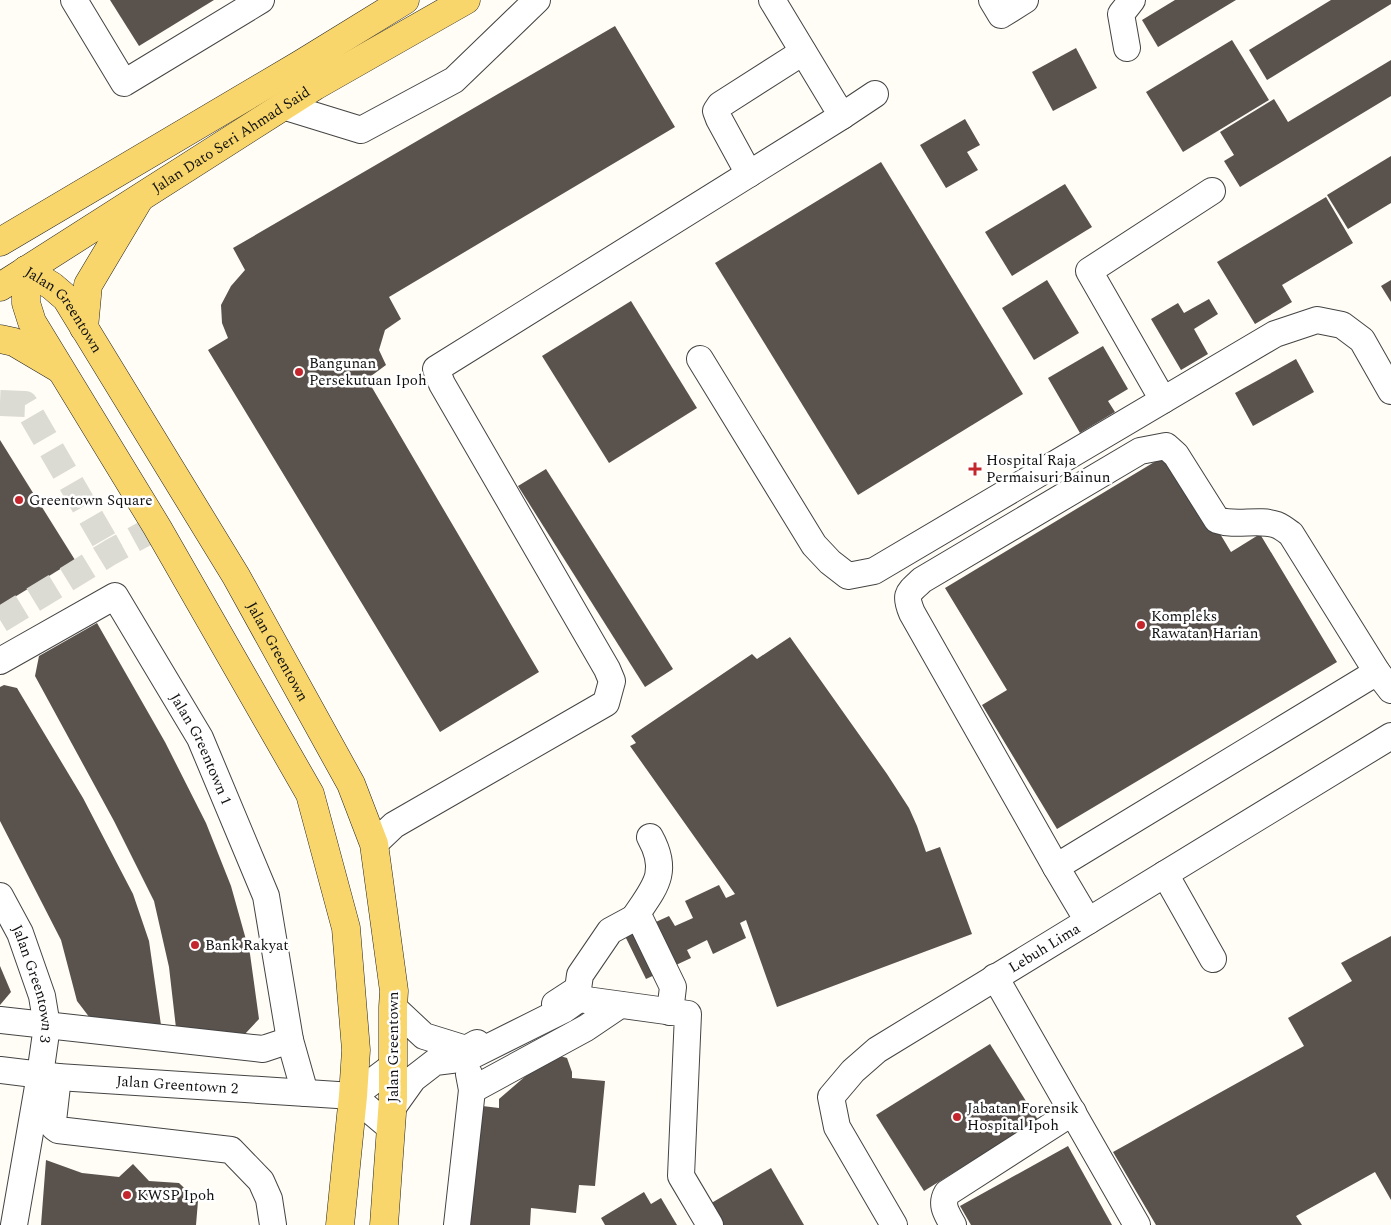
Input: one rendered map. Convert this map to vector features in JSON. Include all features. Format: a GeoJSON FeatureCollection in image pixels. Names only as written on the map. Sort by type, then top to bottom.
{"type":"FeatureCollection","features":[{"type":"Feature","properties":{"kind":"main road","name":"Jalan Dato Seri Ahmad Said"},"geometry":{"type":"LineString","coordinates":[[0,242],[405,0]]}},
{"type":"Feature","properties":{"kind":"main road","name":"Jalan Dato Seri Ahmad Said"},"geometry":{"type":"LineString","coordinates":[[0,287],[13,273],[142,196],[283,106],[466,0]]}},
{"type":"Feature","properties":{"kind":"main road"},"geometry":{"type":"LineString","coordinates":[[13,273],[56,234],[215,134],[243,111],[265,85]]}},
{"type":"Feature","properties":{"kind":"main road"},"geometry":{"type":"LineString","coordinates":[[84,328],[88,285],[142,196]]}},
{"type":"Feature","properties":{"kind":"main road","name":"Jalan Greentown"},"geometry":{"type":"LineString","coordinates":[[13,273],[52,286],[66,298],[236,576],[352,784],[374,844],[394,991],[392,1007],[392,1117],[384,1225]]}},
{"type":"Feature","properties":{"kind":"main road","name":"Jalan Greentown"},"geometry":{"type":"LineString","coordinates":[[13,273],[32,322],[157,527],[310,794],[346,928],[356,1050],[340,1225]]}},
{"type":"Feature","properties":{"kind":"main road"},"geometry":{"type":"LineString","coordinates":[[0,338],[14,342],[60,369]]}},
{"type":"Feature","properties":{"kind":"street"},"geometry":{"type":"LineString","coordinates":[[74,0],[124,83],[261,0]]}},
{"type":"Feature","properties":{"kind":"street"},"geometry":{"type":"LineString","coordinates":[[283,106],[361,130],[454,80],[537,0]]}},
{"type":"Feature","properties":{"kind":"street"},"geometry":{"type":"LineString","coordinates":[[992,0],[1001,15],[1026,0]]}},
{"type":"Feature","properties":{"kind":"street"},"geometry":{"type":"LineString","coordinates":[[1127,48],[1121,14],[1132,0]]}},
{"type":"Feature","properties":{"kind":"street"},"geometry":{"type":"LineString","coordinates":[[774,1],[842,116]]}},
{"type":"Feature","properties":{"kind":"street"},"geometry":{"type":"LineString","coordinates":[[749,174],[716,110],[720,105],[803,52]]}},
{"type":"Feature","properties":{"kind":"street"},"geometry":{"type":"LineString","coordinates":[[374,844],[394,825],[606,703],[612,681],[442,384],[436,369],[875,94]]}},
{"type":"Feature","properties":{"kind":"street"},"geometry":{"type":"LineString","coordinates":[[1163,400],[1089,271],[1212,191]]}},
{"type":"Feature","properties":{"kind":"street"},"geometry":{"type":"LineString","coordinates":[[700,359],[814,545],[830,562],[848,576],[874,571],[1275,334],[1317,320],[1342,325],[1362,340],[1391,391]]}},
{"type":"Feature","properties":{"kind":"street"},"geometry":{"type":"LineString","coordinates":[[1056,867],[1384,681],[1291,534],[1279,526],[1268,522],[1227,524],[1217,520],[1176,454],[1166,446],[1140,451],[922,580],[910,591],[907,601],[912,613],[1056,867],[1088,921]]}},
{"type":"Feature","properties":{"kind":"street","name":"Jalan Greentown 1"},"geometry":{"type":"LineString","coordinates":[[0,661],[115,596],[200,738],[266,896],[290,1040]]}},
{"type":"Feature","properties":{"kind":"street","name":"Lebuh Lima"},"geometry":{"type":"LineString","coordinates":[[894,1225],[837,1127],[831,1098],[853,1071],[877,1050],[1391,736]]}},
{"type":"Feature","properties":{"kind":"street"},"geometry":{"type":"LineString","coordinates":[[597,1003],[580,975],[610,931],[634,918],[657,882],[660,868],[659,858],[650,837]]}},
{"type":"Feature","properties":{"kind":"street"},"geometry":{"type":"LineString","coordinates":[[1165,874],[1213,959]]}},
{"type":"Feature","properties":{"kind":"street","name":"Jalan Greentown 3"},"geometry":{"type":"LineString","coordinates":[[0,896],[23,942],[42,996],[47,1026],[49,1076]]}},
{"type":"Feature","properties":{"kind":"street"},"geometry":{"type":"LineString","coordinates":[[634,918],[641,921],[674,987],[670,1012]]}},
{"type":"Feature","properties":{"kind":"street"},"geometry":{"type":"LineString","coordinates":[[995,978],[1137,1225]]}},
{"type":"Feature","properties":{"kind":"street"},"geometry":{"type":"LineString","coordinates":[[393,1066],[353,1096],[392,1117],[413,1078],[435,1062],[467,1058],[564,1009],[579,999],[597,1003]]}},
{"type":"Feature","properties":{"kind":"street"},"geometry":{"type":"LineString","coordinates":[[392,1007],[424,1036],[466,1048],[562,1001],[597,1003],[688,1014],[681,1176],[710,1225]]}},
{"type":"Feature","properties":{"kind":"street"},"geometry":{"type":"LineString","coordinates":[[472,1090],[586,1028],[597,1003]]}},
{"type":"Feature","properties":{"kind":"street"},"geometry":{"type":"LineString","coordinates":[[0,1020],[263,1049],[290,1040],[304,1093]]}},
{"type":"Feature","properties":{"kind":"street"},"geometry":{"type":"LineString","coordinates":[[457,1225],[472,1090],[467,1058]]}},
{"type":"Feature","properties":{"kind":"street","name":"Jalan Greentown 2"},"geometry":{"type":"LineString","coordinates":[[0,1070],[49,1076],[353,1096]]}},
{"type":"Feature","properties":{"kind":"street"},"geometry":{"type":"LineString","coordinates":[[14,1225],[49,1076]]}},
{"type":"Feature","properties":{"kind":"street"},"geometry":{"type":"LineString","coordinates":[[49,1076],[52,1121],[54,1127],[58,1130],[231,1150],[261,1181],[269,1199],[273,1225]]}},
{"type":"Feature","properties":{"kind":"street"},"geometry":{"type":"LineString","coordinates":[[953,1225],[943,1205],[943,1200],[947,1193],[1073,1112]]}},
{"type":"Feature","properties":{"kind":"building"},"geometry":{"type":"Polygon","coordinates":[[[110,0],[214,0],[139,46],[110,0]]]}},
{"type":"Feature","properties":{"kind":"building"},"geometry":{"type":"Polygon","coordinates":[[[1175,0],[1236,0],[1158,47],[1142,20],[1175,0]]]}},
{"type":"Feature","properties":{"kind":"building"},"geometry":{"type":"Polygon","coordinates":[[[1331,0],[1391,0],[1391,4],[1267,80],[1249,50],[1331,0]]]}},
{"type":"Feature","properties":{"kind":"building","name":"Bangunan Persekutuan Ipoh"},"geometry":{"type":"Polygon","coordinates":[[[615,26],[675,127],[389,297],[401,319],[385,330],[379,350],[386,365],[367,379],[539,672],[440,732],[208,350],[228,338],[222,323],[221,305],[231,286],[245,270],[233,248],[615,26]]]}},
{"type":"Feature","properties":{"kind":"building"},"geometry":{"type":"Polygon","coordinates":[[[1232,40],[1269,100],[1183,152],[1146,92],[1232,40]]]}},
{"type":"Feature","properties":{"kind":"building"},"geometry":{"type":"Polygon","coordinates":[[[1076,48],[1097,88],[1053,111],[1032,72],[1076,48]]]}},
{"type":"Feature","properties":{"kind":"building"},"geometry":{"type":"Polygon","coordinates":[[[1391,60],[1391,96],[1240,187],[1224,161],[1234,155],[1220,132],[1274,99],[1288,122],[1391,60]]]}},
{"type":"Feature","properties":{"kind":"building"},"geometry":{"type":"Polygon","coordinates":[[[965,119],[980,145],[967,152],[978,170],[946,188],[920,145],[965,119]]]}},
{"type":"Feature","properties":{"kind":"building"},"geometry":{"type":"Polygon","coordinates":[[[1391,156],[1391,203],[1348,229],[1327,195],[1391,156]]]}},
{"type":"Feature","properties":{"kind":"building"},"geometry":{"type":"Polygon","coordinates":[[[881,162],[1023,394],[858,495],[715,263],[881,162]]]}},
{"type":"Feature","properties":{"kind":"building"},"geometry":{"type":"Polygon","coordinates":[[[1065,184],[1092,227],[1012,276],[985,232],[1065,184]]]}},
{"type":"Feature","properties":{"kind":"building"},"geometry":{"type":"Polygon","coordinates":[[[1326,197],[1353,243],[1282,285],[1292,302],[1255,324],[1217,262],[1326,197]]]}},
{"type":"Feature","properties":{"kind":"building"},"geometry":{"type":"Polygon","coordinates":[[[1047,280],[1079,333],[1034,360],[1002,308],[1047,280]]]}},
{"type":"Feature","properties":{"kind":"building"},"geometry":{"type":"Polygon","coordinates":[[[1391,280],[1391,302],[1381,286],[1391,280]]]}},
{"type":"Feature","properties":{"kind":"building"},"geometry":{"type":"Polygon","coordinates":[[[1209,299],[1218,314],[1194,329],[1208,354],[1181,370],[1151,319],[1178,303],[1184,313],[1209,299]]]}},
{"type":"Feature","properties":{"kind":"building"},"geometry":{"type":"Polygon","coordinates":[[[631,301],[697,408],[609,463],[542,356],[631,301]]]}},
{"type":"Feature","properties":{"kind":"building"},"geometry":{"type":"Polygon","coordinates":[[[1103,346],[1128,389],[1108,401],[1115,412],[1080,433],[1048,378],[1103,346]]]}},
{"type":"Feature","properties":{"kind":"building"},"geometry":{"type":"Polygon","coordinates":[[[1296,359],[1314,392],[1253,426],[1235,393],[1296,359]]]}},
{"type":"Feature","properties":{"kind":"building","name":"Greentown Square"},"geometry":{"type":"Polygon","coordinates":[[[0,440],[75,560],[0,606],[0,440]]]}},
{"type":"Feature","properties":{"kind":"building","name":"Kompleks Rawatan Harian"},"geometry":{"type":"Polygon","coordinates":[[[1171,452],[1231,552],[1260,534],[1337,662],[1057,829],[982,705],[1007,690],[945,588],[1171,452]]]}},
{"type":"Feature","properties":{"kind":"building"},"geometry":{"type":"Polygon","coordinates":[[[546,469],[673,669],[645,687],[518,486],[546,469]]]}},
{"type":"Feature","properties":{"kind":"building"},"geometry":{"type":"Polygon","coordinates":[[[97,623],[165,742],[206,823],[231,886],[250,954],[259,1019],[244,1035],[176,1028],[169,967],[154,901],[114,821],[35,676],[39,656],[97,623]]]}},
{"type":"Feature","properties":{"kind":"building"},"geometry":{"type":"Polygon","coordinates":[[[790,637],[909,808],[926,852],[940,847],[972,934],[777,1007],[746,920],[740,923],[746,938],[713,954],[707,940],[687,950],[691,958],[646,979],[625,936],[669,916],[675,926],[693,918],[685,901],[719,885],[726,898],[735,894],[630,746],[636,743],[631,736],[752,654],[757,659],[790,637]]]}},
{"type":"Feature","properties":{"kind":"building"},"geometry":{"type":"Polygon","coordinates":[[[4,685],[17,688],[83,798],[133,894],[149,941],[161,1025],[90,1018],[77,1001],[61,940],[0,821],[0,687],[4,685]]]}},
{"type":"Feature","properties":{"kind":"building"},"geometry":{"type":"Polygon","coordinates":[[[1391,936],[1391,1200],[1375,1172],[1296,1216],[1302,1225],[1156,1225],[1113,1152],[1304,1046],[1288,1018],[1352,981],[1341,963],[1391,936]]]}},
{"type":"Feature","properties":{"kind":"building"},"geometry":{"type":"Polygon","coordinates":[[[0,966],[11,992],[0,1005],[0,966]]]}},
{"type":"Feature","properties":{"kind":"building","name":"Jabatan Forensik Hospital Ipoh"},"geometry":{"type":"Polygon","coordinates":[[[990,1044],[1038,1120],[924,1191],[876,1115],[990,1044]]]}},
{"type":"Feature","properties":{"kind":"building"},"geometry":{"type":"Polygon","coordinates":[[[560,1056],[567,1058],[572,1078],[605,1081],[595,1186],[579,1185],[576,1213],[531,1208],[530,1225],[462,1225],[474,1105],[499,1108],[499,1099],[528,1074],[560,1056]]]}},
{"type":"Feature","properties":{"kind":"building"},"geometry":{"type":"Polygon","coordinates":[[[1068,1146],[1112,1225],[971,1225],[960,1206],[1068,1146]]]}},
{"type":"Feature","properties":{"kind":"building","name":"KWSP Ipoh"},"geometry":{"type":"Polygon","coordinates":[[[46,1160],[82,1173],[119,1177],[133,1164],[149,1181],[179,1183],[198,1201],[196,1225],[41,1225],[46,1160]]]}},
{"type":"Feature","properties":{"kind":"building"},"geometry":{"type":"Polygon","coordinates":[[[771,1168],[804,1225],[713,1225],[703,1208],[771,1168]]]}},
{"type":"Feature","properties":{"kind":"building"},"geometry":{"type":"Polygon","coordinates":[[[644,1192],[651,1204],[661,1198],[677,1225],[605,1225],[601,1218],[644,1192]]]}},
{"type":"Feature","properties":{"kind":"tunnel"},"geometry":{"type":"LineString","coordinates":[[0,403],[25,404],[111,552]]}},
{"type":"Feature","properties":{"kind":"tunnel"},"geometry":{"type":"LineString","coordinates":[[0,620],[111,552],[157,527]]}},
{"type":"Feature","properties":{"kind":"place","name":"Bangunan Persekutuan Ipoh"},"geometry":{"type":"Point","coordinates":[299,372]}},
{"type":"Feature","properties":{"kind":"place","name":"Hospital Raja Permaisuri Bainun"},"geometry":{"type":"Point","coordinates":[975,469]}},
{"type":"Feature","properties":{"kind":"place","name":"Greentown Square"},"geometry":{"type":"Point","coordinates":[19,500]}},
{"type":"Feature","properties":{"kind":"place","name":"Kompleks Rawatan Harian"},"geometry":{"type":"Point","coordinates":[1141,625]}},
{"type":"Feature","properties":{"kind":"place","name":"Bank Rakyat"},"geometry":{"type":"Point","coordinates":[195,945]}},
{"type":"Feature","properties":{"kind":"place","name":"Jabatan Forensik Hospital Ipoh"},"geometry":{"type":"Point","coordinates":[957,1117]}},
{"type":"Feature","properties":{"kind":"place","name":"KWSP Ipoh"},"geometry":{"type":"Point","coordinates":[127,1195]}}]}
